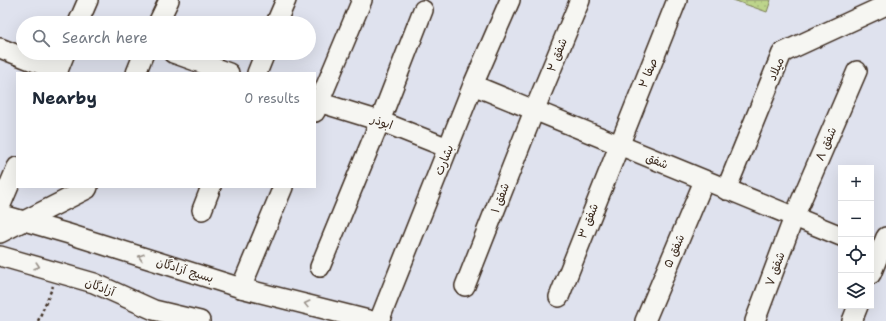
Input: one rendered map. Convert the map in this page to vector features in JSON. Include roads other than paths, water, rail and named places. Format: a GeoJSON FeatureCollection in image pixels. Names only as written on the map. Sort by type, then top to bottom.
{"type":"FeatureCollection","features":[{"type":"Feature","properties":{"kind":"street"},"geometry":{"type":"LineString","coordinates":[[81,16],[88,0]]}},
{"type":"Feature","properties":{"kind":"street"},"geometry":{"type":"LineString","coordinates":[[161,16],[169,0]]}},
{"type":"Feature","properties":{"kind":"street"},"geometry":{"type":"LineString","coordinates":[[279,16],[286,0]]}},
{"type":"Feature","properties":{"kind":"street"},"geometry":{"type":"LineString","coordinates":[[316,105],[362,0]]}},
{"type":"Feature","properties":{"kind":"street","name":"بشارت"},"geometry":{"type":"LineString","coordinates":[[379,321],[473,86],[510,0]]}},
{"type":"Feature","properties":{"kind":"street","name":"شفق ۲"},"geometry":{"type":"LineString","coordinates":[[534,111],[580,0]]}},
{"type":"Feature","properties":{"kind":"street","name":"صفا ۲"},"geometry":{"type":"LineString","coordinates":[[618,145],[677,0]]}},
{"type":"Feature","properties":{"kind":"street","name":"میلاد"},"geometry":{"type":"LineString","coordinates":[[726,190],[782,53],[886,5]]}},
{"type":"Feature","properties":{"kind":"street"},"geometry":{"type":"LineString","coordinates":[[320,267],[380,121],[423,10]]}},
{"type":"Feature","properties":{"kind":"street"},"geometry":{"type":"LineString","coordinates":[[0,48],[16,55]]}},
{"type":"Feature","properties":{"kind":"street"},"geometry":{"type":"LineString","coordinates":[[28,60],[57,72],[63,60]]}},
{"type":"Feature","properties":{"kind":"street"},"geometry":{"type":"LineString","coordinates":[[136,72],[141,60]]}},
{"type":"Feature","properties":{"kind":"street"},"geometry":{"type":"LineString","coordinates":[[193,60],[226,72]]}},
{"type":"Feature","properties":{"kind":"street"},"geometry":{"type":"LineString","coordinates":[[257,72],[262,60]]}},
{"type":"Feature","properties":{"kind":"street","name":"شفق ۸"},"geometry":{"type":"LineString","coordinates":[[794,217],[857,71]]}},
{"type":"Feature","properties":{"kind":"street","name":"شفق"},"geometry":{"type":"LineString","coordinates":[[473,86],[838,235]]}},
{"type":"Feature","properties":{"kind":"street","name":"ابوذر"},"geometry":{"type":"LineString","coordinates":[[316,105],[380,121],[448,148]]}},
{"type":"Feature","properties":{"kind":"street","name":"شفق ۱"},"geometry":{"type":"LineString","coordinates":[[465,286],[534,111]]}},
{"type":"Feature","properties":{"kind":"street","name":"شفق ۳"},"geometry":{"type":"LineString","coordinates":[[558,297],[618,145]]}},
{"type":"Feature","properties":{"kind":"street"},"geometry":{"type":"LineString","coordinates":[[0,207],[16,169]]}},
{"type":"Feature","properties":{"kind":"street","name":"شفق ۵"},"geometry":{"type":"LineString","coordinates":[[645,321],[704,181]]}},
{"type":"Feature","properties":{"kind":"street"},"geometry":{"type":"LineString","coordinates":[[0,233],[88,188]]}},
{"type":"Feature","properties":{"kind":"street"},"geometry":{"type":"LineString","coordinates":[[202,210],[211,188]]}},
{"type":"Feature","properties":{"kind":"street"},"geometry":{"type":"LineString","coordinates":[[241,288],[283,188]]}},
{"type":"Feature","properties":{"kind":"street","name":"بسیج آزادگان"},"geometry":{"type":"LineString","coordinates":[[0,214],[241,288],[372,321]]}},
{"type":"Feature","properties":{"kind":"street","name":"شفق ۷"},"geometry":{"type":"LineString","coordinates":[[755,321],[794,217]]}},
{"type":"Feature","properties":{"kind":"street"},"geometry":{"type":"LineString","coordinates":[[871,273],[881,248]]}},
{"type":"Feature","properties":{"kind":"street","name":"آزادگان"},"geometry":{"type":"LineString","coordinates":[[0,256],[94,283],[154,310],[200,321]]}},
{"type":"Feature","properties":{"kind":"street"},"geometry":{"type":"LineString","coordinates":[[852,321],[857,309]]}}]}
